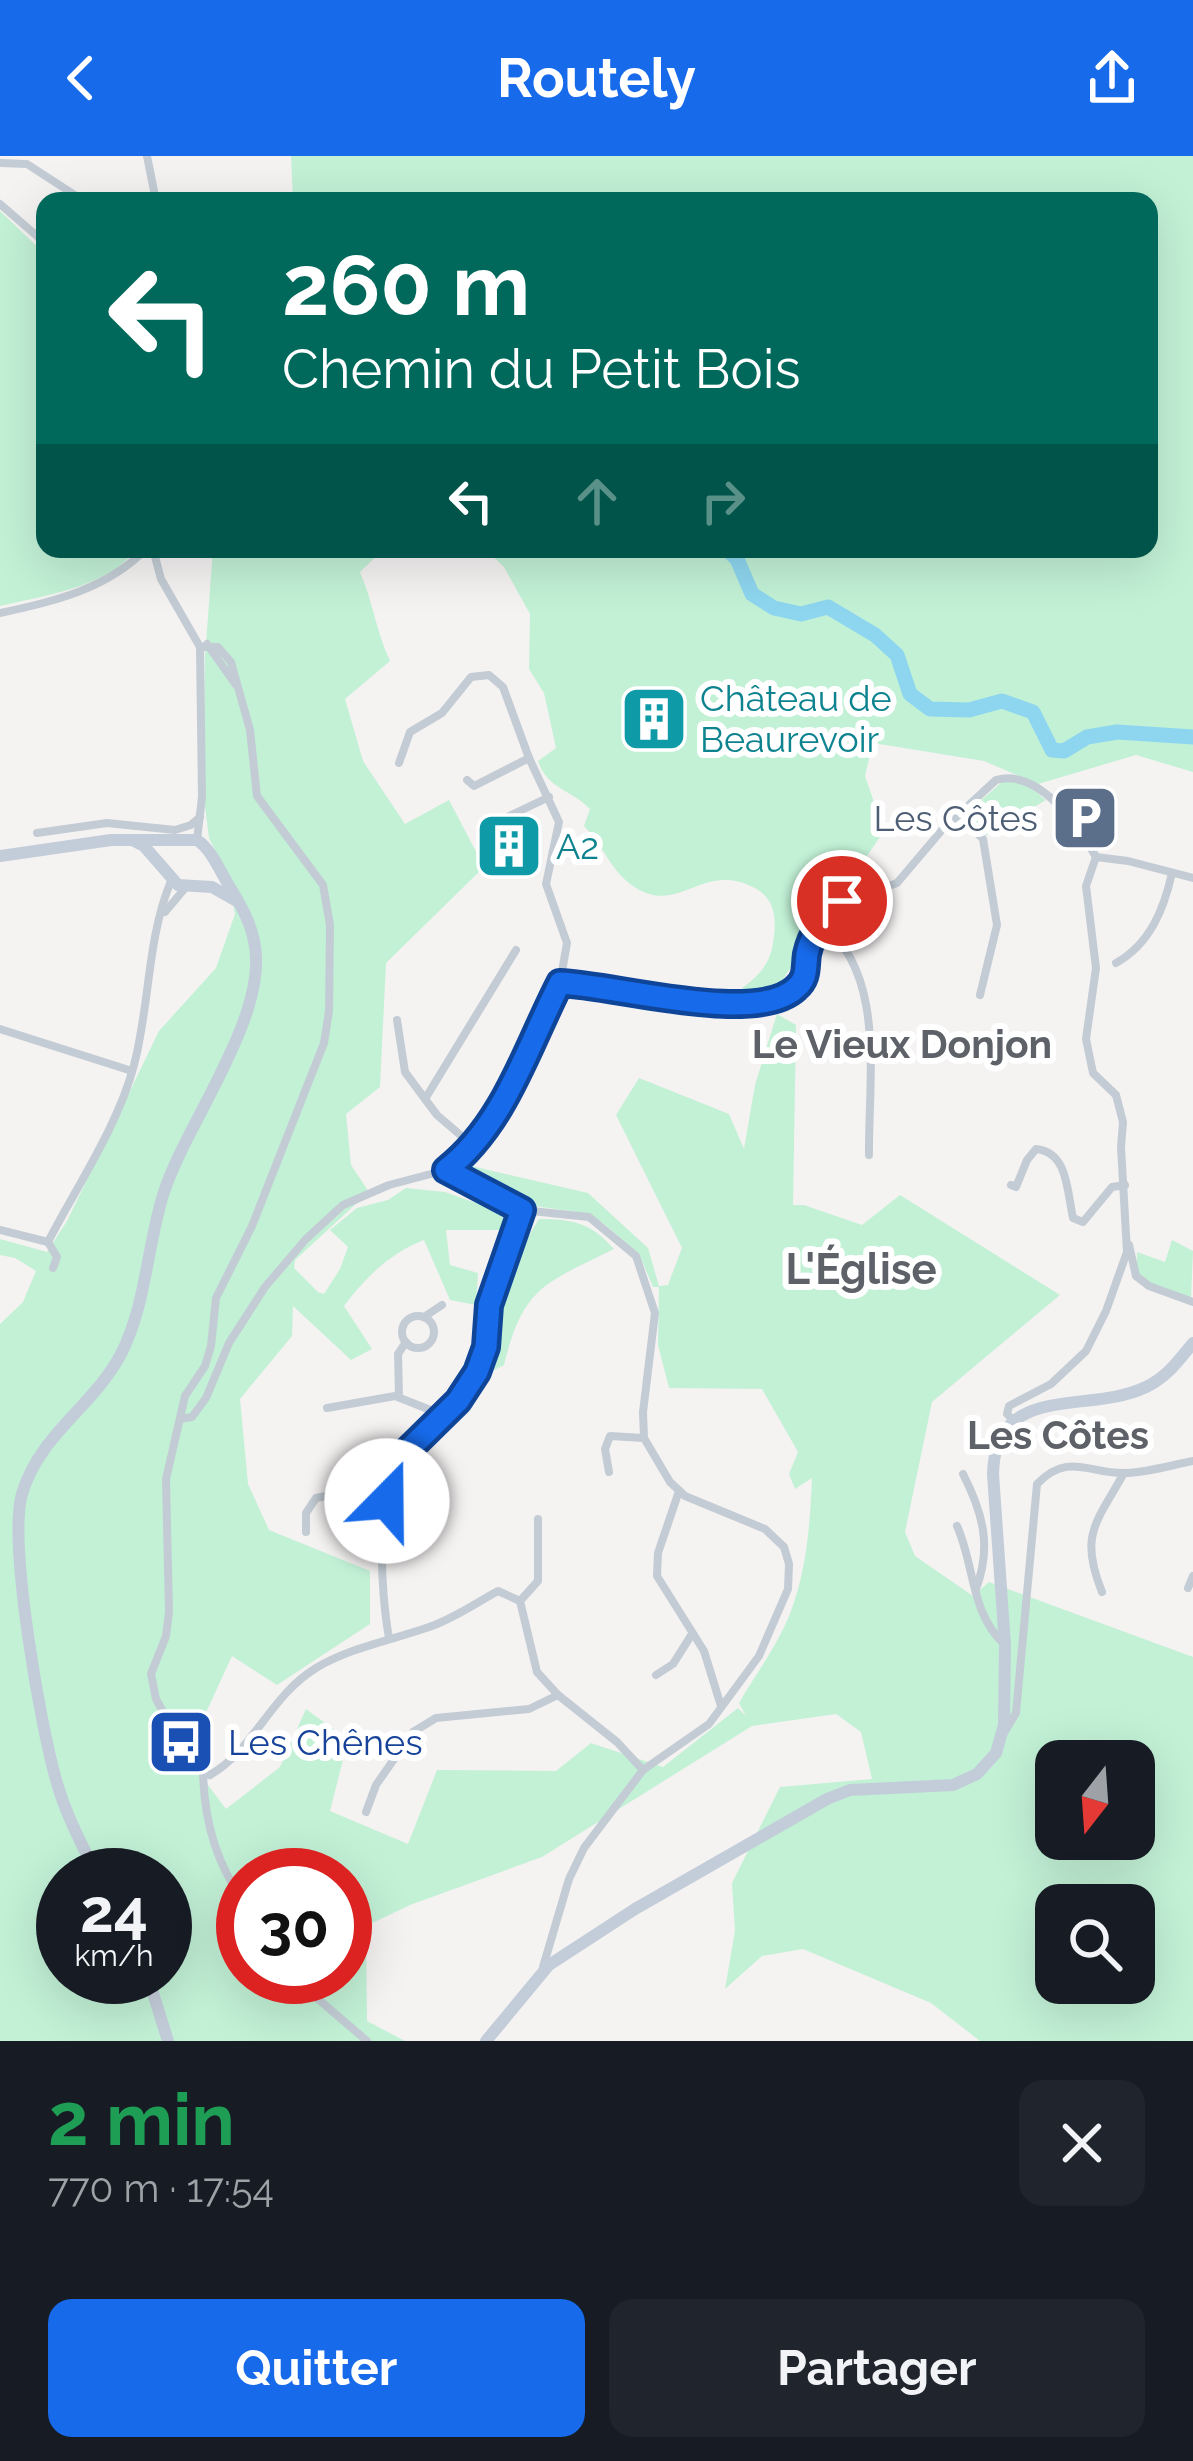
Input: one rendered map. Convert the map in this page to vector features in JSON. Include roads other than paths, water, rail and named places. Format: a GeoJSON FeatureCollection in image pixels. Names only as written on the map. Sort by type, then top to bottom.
{"type":"FeatureCollection","features":[{"type":"Feature","properties":{"kind":"main road"},"geometry":{"type":"LineString","coordinates":[[132,840],[163,866],[171,881],[231,896],[244,910]]}},
{"type":"Feature","properties":{"kind":"main road"},"geometry":{"type":"LineString","coordinates":[[0,856],[132,840],[197,840],[244,910],[255,944],[250,1004],[162,1196],[132,1328],[110,1371],[35,1460],[17,1519],[49,1748],[57,1784],[85,1848]]}},
{"type":"Feature","properties":{"kind":"main road"},"geometry":{"type":"LineString","coordinates":[[163,866],[164,856],[177,840]]}},
{"type":"Feature","properties":{"kind":"main road"},"geometry":{"type":"LineString","coordinates":[[192,886],[206,879],[212,861]]}},
{"type":"Feature","properties":{"kind":"main road"},"geometry":{"type":"LineString","coordinates":[[486,2041],[542,1972],[635,1909],[827,1798],[850,1790],[946,1787],[968,1779],[993,1757],[1002,1734],[1005,1645],[994,1451],[1013,1420],[1032,1409],[1122,1395],[1148,1386],[1172,1369],[1193,1343]]}},
{"type":"Feature","properties":{"kind":"main road"},"geometry":{"type":"LineString","coordinates":[[156,2004],[168,2041]]}},
{"type":"Feature","properties":{"kind":"street"},"geometry":{"type":"LineString","coordinates":[[147,156],[154,192]]}},
{"type":"Feature","properties":{"kind":"street"},"geometry":{"type":"LineString","coordinates":[[0,164],[27,164],[70,192]]}},
{"type":"Feature","properties":{"kind":"street"},"geometry":{"type":"LineString","coordinates":[[0,204],[36,234]]}},
{"type":"Feature","properties":{"kind":"street"},"geometry":{"type":"LineString","coordinates":[[0,613],[105,582],[137,558]]}},
{"type":"Feature","properties":{"kind":"street"},"geometry":{"type":"LineString","coordinates":[[153,558],[204,646],[237,686],[250,730],[257,796],[323,885],[330,925],[324,1043],[252,1226],[217,1298],[205,1366],[185,1396],[166,1479],[170,1612],[151,1674],[156,1699],[184,1749],[207,1775],[216,1852]]}},
{"type":"Feature","properties":{"kind":"street"},"geometry":{"type":"LineString","coordinates":[[197,840],[204,646]]}},
{"type":"Feature","properties":{"kind":"street"},"geometry":{"type":"LineString","coordinates":[[180,1419],[192,1417],[206,1398],[229,1342],[266,1287],[318,1228],[343,1205],[389,1185],[446,1170],[473,1146],[499,1111],[560,983],[567,950],[545,884],[560,830],[503,687],[489,675],[471,677],[442,713],[412,729],[399,764]]}},
{"type":"Feature","properties":{"kind":"street"},"geometry":{"type":"LineString","coordinates":[[467,780],[474,786],[529,758]]}},
{"type":"Feature","properties":{"kind":"street"},"geometry":{"type":"LineString","coordinates":[[560,983],[722,1005],[782,997],[805,976],[807,955],[821,924],[842,901],[897,884],[996,781],[1026,781],[1078,829],[1096,857],[1193,878]]}},
{"type":"Feature","properties":{"kind":"street"},"geometry":{"type":"LineString","coordinates":[[483,837],[503,819],[549,797]]}},
{"type":"Feature","properties":{"kind":"street"},"geometry":{"type":"LineString","coordinates":[[959,815],[983,839],[997,925],[980,995]]}},
{"type":"Feature","properties":{"kind":"street"},"geometry":{"type":"LineString","coordinates":[[37,833],[107,823],[176,830],[201,816]]}},
{"type":"Feature","properties":{"kind":"street"},"geometry":{"type":"LineString","coordinates":[[1096,857],[1086,886],[1096,968],[1086,1039],[1093,1073],[1116,1096],[1123,1122],[1120,1147],[1128,1244],[1136,1276],[1149,1286],[1193,1302]]}},
{"type":"Feature","properties":{"kind":"street"},"geometry":{"type":"LineString","coordinates":[[1116,963],[1130,955],[1159,920],[1172,873]]}},
{"type":"Feature","properties":{"kind":"street"},"geometry":{"type":"LineString","coordinates":[[48,1242],[132,1071],[171,881]]}},
{"type":"Feature","properties":{"kind":"street"},"geometry":{"type":"LineString","coordinates":[[160,917],[192,886]]}},
{"type":"Feature","properties":{"kind":"street"},"geometry":{"type":"LineString","coordinates":[[821,924],[856,965],[867,997],[869,1155]]}},
{"type":"Feature","properties":{"kind":"street"},"geometry":{"type":"LineString","coordinates":[[425,1099],[516,950]]}},
{"type":"Feature","properties":{"kind":"street"},"geometry":{"type":"LineString","coordinates":[[397,1020],[405,1072],[437,1115],[473,1146]]}},
{"type":"Feature","properties":{"kind":"street"},"geometry":{"type":"LineString","coordinates":[[0,1029],[132,1071]]}},
{"type":"Feature","properties":{"kind":"street"},"geometry":{"type":"LineString","coordinates":[[1010,1185],[1016,1187],[1036,1149],[1051,1150],[1060,1159],[1073,1218],[1083,1222],[1112,1187],[1125,1185]]}},
{"type":"Feature","properties":{"kind":"street"},"geometry":{"type":"LineString","coordinates":[[446,1170],[522,1210],[589,1216],[636,1256],[655,1313],[644,1438],[679,1491],[766,1528],[784,1547],[789,1564],[788,1589],[759,1656],[709,1724],[643,1770],[584,1848],[569,1879],[542,1972]]}},
{"type":"Feature","properties":{"kind":"street"},"geometry":{"type":"LineString","coordinates":[[389,1638],[385,1527],[397,1461],[458,1401],[480,1365],[489,1305],[522,1210]]}},
{"type":"Feature","properties":{"kind":"street"},"geometry":{"type":"LineString","coordinates":[[0,1230],[48,1242],[57,1257],[53,1268]]}},
{"type":"Feature","properties":{"kind":"street"},"geometry":{"type":"LineString","coordinates":[[1013,1420],[1006,1414],[1009,1406],[1052,1384],[1086,1351],[1115,1289],[1128,1244]]}},
{"type":"Feature","properties":{"kind":"street"},"geometry":{"type":"LineString","coordinates":[[406,1342],[402,1331],[407,1320],[424,1317],[442,1305]]}},
{"type":"Feature","properties":{"kind":"street"},"geometry":{"type":"LineString","coordinates":[[406,1342],[424,1346],[433,1338],[433,1326],[424,1317]]}},
{"type":"Feature","properties":{"kind":"street"},"geometry":{"type":"LineString","coordinates":[[399,1397],[398,1354],[406,1342]]}},
{"type":"Feature","properties":{"kind":"street"},"geometry":{"type":"LineString","coordinates":[[327,1408],[399,1397],[443,1415]]}},
{"type":"Feature","properties":{"kind":"street"},"geometry":{"type":"LineString","coordinates":[[609,1472],[605,1449],[610,1436],[644,1438]]}},
{"type":"Feature","properties":{"kind":"street"},"geometry":{"type":"LineString","coordinates":[[1002,1734],[1011,1728],[1016,1713],[1037,1484],[1048,1473],[1068,1465],[1124,1473],[1193,1461]]}},
{"type":"Feature","properties":{"kind":"street"},"geometry":{"type":"LineString","coordinates":[[1102,1592],[1088,1558],[1094,1527],[1124,1473]]}},
{"type":"Feature","properties":{"kind":"street"},"geometry":{"type":"LineString","coordinates":[[963,1474],[986,1534],[984,1567],[973,1596]]}},
{"type":"Feature","properties":{"kind":"street"},"geometry":{"type":"LineString","coordinates":[[679,1491],[658,1553],[658,1576],[715,1678],[721,1707]]}},
{"type":"Feature","properties":{"kind":"street"},"geometry":{"type":"LineString","coordinates":[[332,1496],[385,1527]]}},
{"type":"Feature","properties":{"kind":"street"},"geometry":{"type":"LineString","coordinates":[[306,1532],[306,1513],[316,1498],[387,1501]]}},
{"type":"Feature","properties":{"kind":"street"},"geometry":{"type":"LineString","coordinates":[[520,1601],[538,1581],[538,1519]]}},
{"type":"Feature","properties":{"kind":"street"},"geometry":{"type":"LineString","coordinates":[[957,1526],[972,1570],[973,1596],[1005,1645]]}},
{"type":"Feature","properties":{"kind":"street"},"geometry":{"type":"LineString","coordinates":[[1188,1588],[1193,1576]]}},
{"type":"Feature","properties":{"kind":"street"},"geometry":{"type":"LineString","coordinates":[[207,1775],[235,1756],[268,1709],[298,1681],[336,1658],[447,1620],[498,1591],[520,1601]]}},
{"type":"Feature","properties":{"kind":"street"},"geometry":{"type":"LineString","coordinates":[[520,1601],[538,1672],[643,1770]]}},
{"type":"Feature","properties":{"kind":"street"},"geometry":{"type":"LineString","coordinates":[[656,1675],[673,1664],[693,1633]]}},
{"type":"Feature","properties":{"kind":"street"},"geometry":{"type":"LineString","coordinates":[[367,1812],[376,1785],[413,1732],[436,1718],[529,1709],[558,1695]]}},
{"type":"Feature","properties":{"kind":"street"},"geometry":{"type":"LineString","coordinates":[[324,2004],[365,2040]]}},
{"type":"Feature","properties":{"kind":"waterway"},"geometry":{"type":"LineString","coordinates":[[736,558],[752,594],[774,608],[801,614],[828,607],[875,635],[897,655],[910,694],[930,709],[969,710],[1002,701],[1033,712],[1052,750],[1064,751],[1087,737],[1117,732],[1193,737]]}},
{"type":"Feature","properties":{"kind":"place","name":"Château de Beaurevoir"},"geometry":{"type":"Point","coordinates":[654,719]}},
{"type":"Feature","properties":{"kind":"place","name":"Les Côtes"},"geometry":{"type":"Point","coordinates":[1085,818]}},
{"type":"Feature","properties":{"kind":"place","name":"A2"},"geometry":{"type":"Point","coordinates":[509,846]}},
{"type":"Feature","properties":{"kind":"place","name":"Les Chênes"},"geometry":{"type":"Point","coordinates":[181,1742]}},
{"type":"Feature","properties":{"kind":"district","name":"Le Vieux Donjon"},"geometry":{"type":"Point","coordinates":[902,1044]}},
{"type":"Feature","properties":{"kind":"district","name":"L'Église"},"geometry":{"type":"Point","coordinates":[861,1269]}},
{"type":"Feature","properties":{"kind":"district","name":"Les Côtes"},"geometry":{"type":"Point","coordinates":[1058,1435]}}]}
